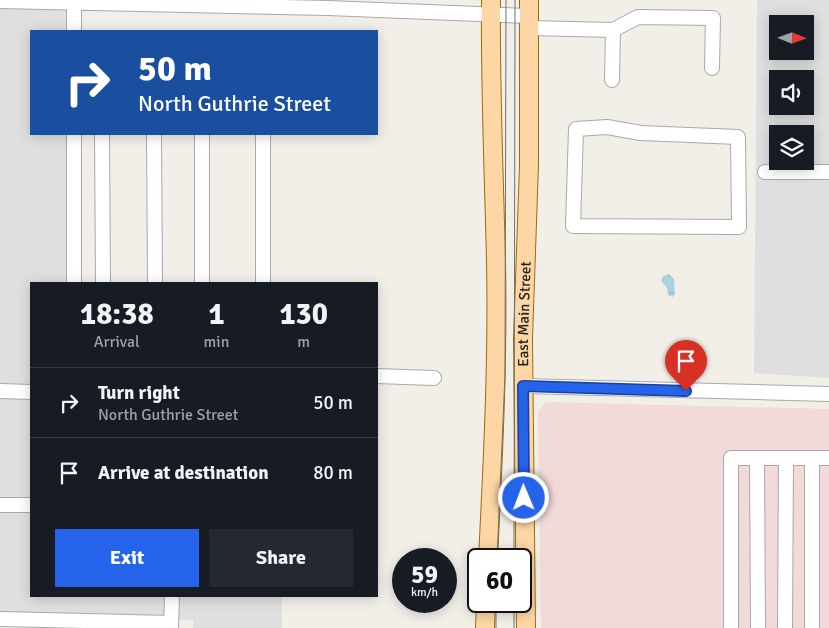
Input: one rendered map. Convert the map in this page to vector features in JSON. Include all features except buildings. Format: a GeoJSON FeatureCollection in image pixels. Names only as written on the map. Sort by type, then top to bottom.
{"type":"FeatureCollection","features":[{"type":"Feature","properties":{"kind":"main road","name":"East Main Street"},"geometry":{"type":"LineString","coordinates":[[488,548],[496,377],[496,260],[491,114],[491,7]]}},
{"type":"Feature","properties":{"kind":"main road","name":"East Main Street"},"geometry":{"type":"LineString","coordinates":[[526,628],[523,386],[529,148],[529,14]]}},
{"type":"Feature","properties":{"kind":"main road"},"geometry":{"type":"LineString","coordinates":[[485,628],[486,613]]}},
{"type":"Feature","properties":{"kind":"street"},"geometry":{"type":"LineString","coordinates":[[0,1],[171,2],[319,8],[491,7],[613,30],[638,17],[714,18],[712,68]]}},
{"type":"Feature","properties":{"kind":"street"},"geometry":{"type":"LineString","coordinates":[[74,1],[74,30]]}},
{"type":"Feature","properties":{"kind":"street"},"geometry":{"type":"LineString","coordinates":[[612,80],[613,30]]}},
{"type":"Feature","properties":{"kind":"street"},"geometry":{"type":"LineString","coordinates":[[607,127],[641,132],[738,137],[739,227],[574,226],[576,129],[607,127]]}},
{"type":"Feature","properties":{"kind":"street"},"geometry":{"type":"LineString","coordinates":[[74,135],[74,282]]}},
{"type":"Feature","properties":{"kind":"street"},"geometry":{"type":"LineString","coordinates":[[102,135],[103,282]]}},
{"type":"Feature","properties":{"kind":"street"},"geometry":{"type":"LineString","coordinates":[[154,135],[154,282]]}},
{"type":"Feature","properties":{"kind":"street"},"geometry":{"type":"LineString","coordinates":[[202,135],[202,282]]}},
{"type":"Feature","properties":{"kind":"street"},"geometry":{"type":"LineString","coordinates":[[263,135],[263,282]]}},
{"type":"Feature","properties":{"kind":"street"},"geometry":{"type":"LineString","coordinates":[[765,172],[829,172]]}},
{"type":"Feature","properties":{"kind":"street"},"geometry":{"type":"LineString","coordinates":[[378,376],[434,378]]}},
{"type":"Feature","properties":{"kind":"street"},"geometry":{"type":"LineString","coordinates":[[523,386],[829,394]]}},
{"type":"Feature","properties":{"kind":"street"},"geometry":{"type":"LineString","coordinates":[[0,392],[30,392]]}},
{"type":"Feature","properties":{"kind":"street"},"geometry":{"type":"LineString","coordinates":[[731,628],[731,458],[829,458]]}},
{"type":"Feature","properties":{"kind":"street"},"geometry":{"type":"LineString","coordinates":[[757,458],[758,628]]}},
{"type":"Feature","properties":{"kind":"street"},"geometry":{"type":"LineString","coordinates":[[785,628],[786,458]]}},
{"type":"Feature","properties":{"kind":"street"},"geometry":{"type":"LineString","coordinates":[[812,458],[812,628]]}},
{"type":"Feature","properties":{"kind":"street"},"geometry":{"type":"LineString","coordinates":[[0,505],[30,505]]}},
{"type":"Feature","properties":{"kind":"street"},"geometry":{"type":"LineString","coordinates":[[0,619],[171,625],[172,597]]}},
{"type":"Feature","properties":{"kind":"shaded area"},"geometry":{"type":"Polygon","coordinates":[[[0,0],[82,0],[81,30],[30,30],[30,135],[81,135],[80,282],[30,282],[30,597],[282,597],[282,628],[193,628],[193,620],[0,613],[0,0]]]}},
{"type":"Feature","properties":{"kind":"shaded area"},"geometry":{"type":"Polygon","coordinates":[[[757,0],[829,0],[829,378],[754,373],[757,0]]]}},
{"type":"Feature","properties":{"kind":"shaded area"},"geometry":{"type":"Polygon","coordinates":[[[546,402],[829,409],[829,628],[541,628],[538,411],[546,402]]]}},
{"type":"Feature","properties":{"kind":"water"},"geometry":{"type":"Polygon","coordinates":[[[669,274],[674,279],[675,293],[673,297],[668,295],[667,288],[661,281],[663,276],[669,274]]]}},
{"type":"Feature","properties":{"kind":"tram line"},"geometry":{"type":"LineString","coordinates":[[497,548],[505,375],[506,0]]}},
{"type":"Feature","properties":{"kind":"tram line"},"geometry":{"type":"LineString","coordinates":[[514,548],[515,0]]}},
{"type":"Feature","properties":{"kind":"tram line"},"geometry":{"type":"LineString","coordinates":[[496,613],[496,628]]}},
{"type":"Feature","properties":{"kind":"tram line"},"geometry":{"type":"LineString","coordinates":[[514,613],[514,628]]}},
{"type":"Feature","properties":{"kind":"route"},"geometry":{"type":"LineString","coordinates":[[524,498],[523,386],[686,391]]}}]}
